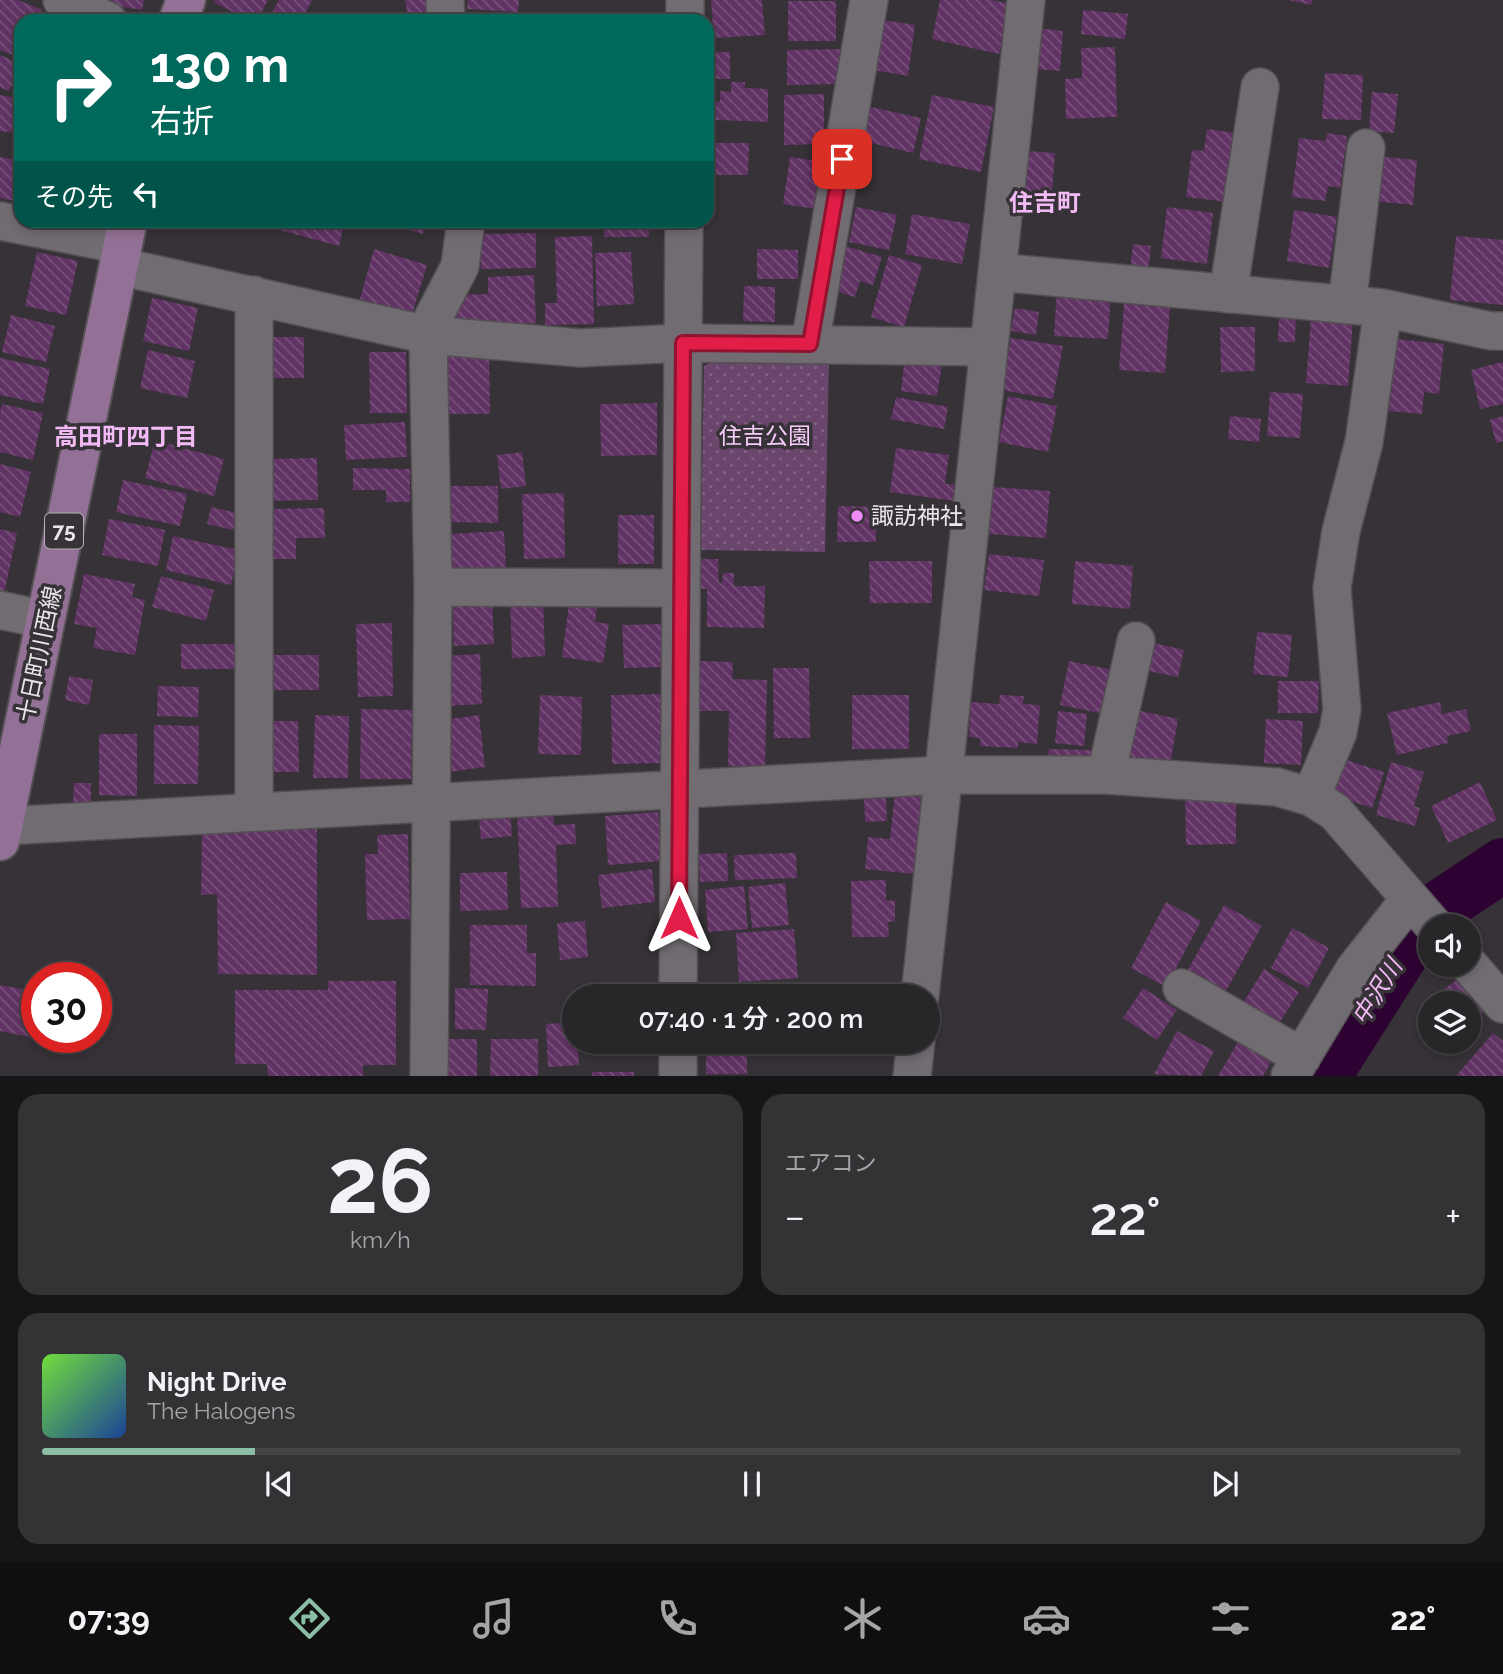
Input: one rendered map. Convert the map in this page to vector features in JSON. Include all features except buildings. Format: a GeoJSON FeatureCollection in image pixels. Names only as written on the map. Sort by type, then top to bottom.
{"type":"FeatureCollection","features":[{"type":"Feature","properties":{"kind":"main road","name":"十日町川西線"},"geometry":{"type":"LineString","coordinates":[[3,816],[123,244]]}},
{"type":"Feature","properties":{"kind":"street"},"geometry":{"type":"LineString","coordinates":[[62,0],[93,14]]}},
{"type":"Feature","properties":{"kind":"street"},"geometry":{"type":"LineString","coordinates":[[810,344],[869,0]]}},
{"type":"Feature","properties":{"kind":"street"},"geometry":{"type":"LineString","coordinates":[[921,984],[1026,0]]}},
{"type":"Feature","properties":{"kind":"street"},"geometry":{"type":"LineString","coordinates":[[1228,294],[1260,87]]}},
{"type":"Feature","properties":{"kind":"street"},"geometry":{"type":"LineString","coordinates":[[1311,797],[1338,732],[1342,709],[1332,588],[1341,531],[1364,442],[1366,148]]}},
{"type":"Feature","properties":{"kind":"street"},"geometry":{"type":"LineString","coordinates":[[37,228],[123,244],[254,295],[429,335],[580,348],[683,343],[989,347]]}},
{"type":"Feature","properties":{"kind":"street"},"geometry":{"type":"LineString","coordinates":[[429,1076],[433,587],[429,335],[432,320],[460,266],[465,228]]}},
{"type":"Feature","properties":{"kind":"street"},"geometry":{"type":"LineString","coordinates":[[678,984],[684,228]]}},
{"type":"Feature","properties":{"kind":"street"},"geometry":{"type":"LineString","coordinates":[[997,272],[1365,306],[1502,331]]}},
{"type":"Feature","properties":{"kind":"street"},"geometry":{"type":"LineString","coordinates":[[254,295],[254,813]]}},
{"type":"Feature","properties":{"kind":"street"},"geometry":{"type":"LineString","coordinates":[[433,587],[681,588]]}},
{"type":"Feature","properties":{"kind":"street"},"geometry":{"type":"LineString","coordinates":[[0,610],[46,620]]}},
{"type":"Feature","properties":{"kind":"street"},"geometry":{"type":"LineString","coordinates":[[1106,775],[1136,642]]}},
{"type":"Feature","properties":{"kind":"street"},"geometry":{"type":"LineString","coordinates":[[3,816],[254,813],[944,775],[1106,775],[1277,787],[1311,797],[1335,812],[1421,911],[1354,970],[1296,1066],[1182,988]]}},
{"type":"Feature","properties":{"kind":"street"},"geometry":{"type":"LineString","coordinates":[[1479,977],[1503,1004]]}},
{"type":"Feature","properties":{"kind":"street"},"geometry":{"type":"LineString","coordinates":[[678,1054],[678,1076]]}},
{"type":"Feature","properties":{"kind":"street"},"geometry":{"type":"LineString","coordinates":[[912,1076],[915,1054]]}},
{"type":"Feature","properties":{"kind":"green space","name":"住吉公園"},"geometry":{"type":"Polygon","coordinates":[[[829,357],[825,552],[701,550],[704,366],[719,358],[829,357]]]}},
{"type":"Feature","properties":{"kind":"waterway","name":"中沢川"},"geometry":{"type":"LineString","coordinates":[[1324,1076],[1425,917],[1503,865]]}},
{"type":"Feature","properties":{"kind":"place","name":"諏訪神社"},"geometry":{"type":"Point","coordinates":[857,516]}},
{"type":"Feature","properties":{"kind":"district","name":"住吉町"},"geometry":{"type":"Point","coordinates":[1045,203]}},
{"type":"Feature","properties":{"kind":"district","name":"高田町四丁目"},"geometry":{"type":"Point","coordinates":[126,437]}},
{"type":"Feature","properties":{"kind":"route"},"geometry":{"type":"LineString","coordinates":[[679,918],[683,343],[810,344],[842,159]]}}]}
